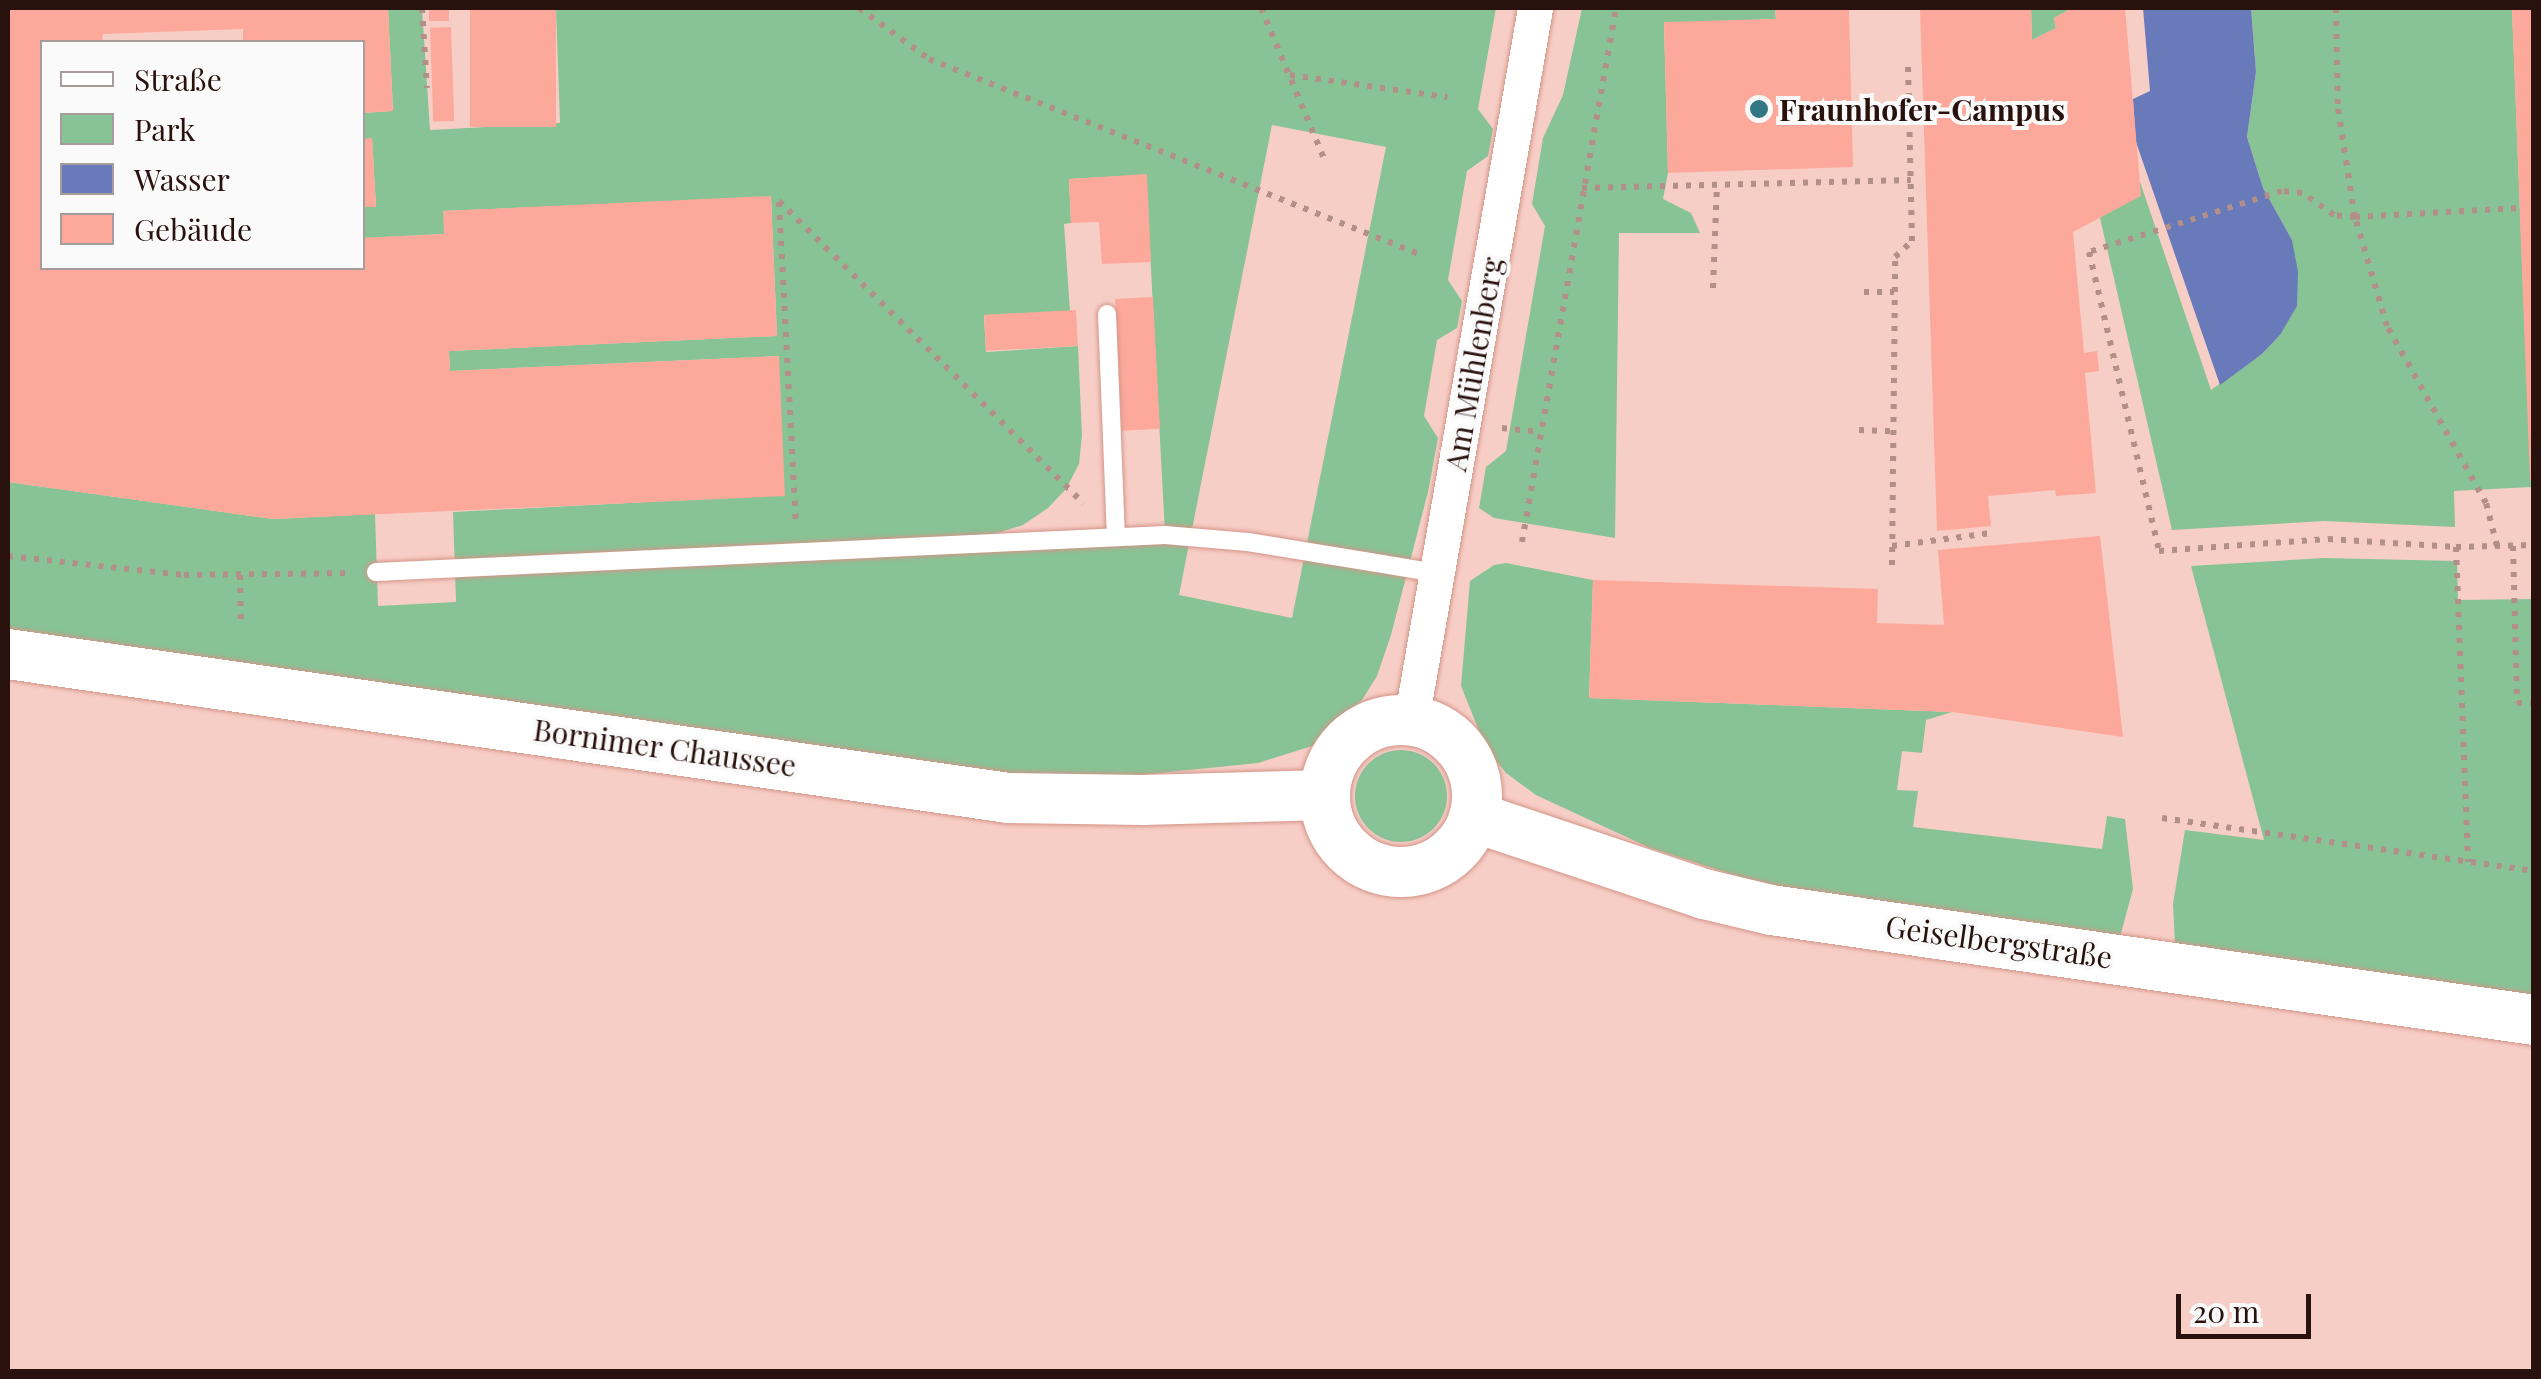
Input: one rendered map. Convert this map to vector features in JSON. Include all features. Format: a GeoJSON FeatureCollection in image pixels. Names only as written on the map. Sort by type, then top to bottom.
{"type":"FeatureCollection","features":[{"type":"Feature","properties":{"kind":"street","name":"Am Mühlenberg"},"geometry":{"type":"LineString","coordinates":[[1411,721],[1535,8]]}},
{"type":"Feature","properties":{"kind":"street","name":"Bornimer Chaussee"},"geometry":{"type":"LineString","coordinates":[[8,654],[1008,798],[1142,800],[1325,795]]}},
{"type":"Feature","properties":{"kind":"street"},"geometry":{"type":"LineString","coordinates":[[1411,721],[1440,732],[1465,756],[1477,787],[1474,817],[1464,838],[1448,857],[1426,868],[1391,871],[1357,858],[1340,841],[1329,819],[1325,795],[1333,763],[1354,737],[1387,722],[1411,721]]}},
{"type":"Feature","properties":{"kind":"street","name":"Geiselbergstraße"},"geometry":{"type":"LineString","coordinates":[[1474,817],[1704,894],[1771,910],[2534,1020]]}},
{"type":"Feature","properties":{"kind":"lane"},"geometry":{"type":"LineString","coordinates":[[1107,314],[1116,536]]}},
{"type":"Feature","properties":{"kind":"lane"},"geometry":{"type":"LineString","coordinates":[[376,572],[1116,536],[1248,542],[1436,574]]}},
{"type":"Feature","properties":{"kind":"path"},"geometry":{"type":"LineString","coordinates":[[422,8],[427,88]]}},
{"type":"Feature","properties":{"kind":"path"},"geometry":{"type":"LineString","coordinates":[[859,8],[929,59],[1419,254]]}},
{"type":"Feature","properties":{"kind":"path"},"geometry":{"type":"LineString","coordinates":[[1260,8],[1325,161]]}},
{"type":"Feature","properties":{"kind":"path"},"geometry":{"type":"LineString","coordinates":[[1522,542],[1616,8]]}},
{"type":"Feature","properties":{"kind":"path"},"geometry":{"type":"LineString","coordinates":[[2336,8],[2338,109],[2355,217],[2387,326],[2486,502],[2496,546]]}},
{"type":"Feature","properties":{"kind":"path"},"geometry":{"type":"LineString","coordinates":[[1892,565],[1895,257],[1912,240],[1908,62]]}},
{"type":"Feature","properties":{"kind":"path"},"geometry":{"type":"LineString","coordinates":[[1289,75],[1447,98]]}},
{"type":"Feature","properties":{"kind":"path"},"geometry":{"type":"LineString","coordinates":[[1582,188],[1911,180]]}},
{"type":"Feature","properties":{"kind":"path"},"geometry":{"type":"LineString","coordinates":[[1713,288],[1717,185]]}},
{"type":"Feature","properties":{"kind":"path"},"geometry":{"type":"LineString","coordinates":[[2520,208],[2355,217],[2334,214],[2292,190],[2090,252],[2159,552],[2328,540],[2456,547],[2533,544]]}},
{"type":"Feature","properties":{"kind":"path"},"geometry":{"type":"LineString","coordinates":[[798,552],[779,200],[1116,536]]}},
{"type":"Feature","properties":{"kind":"path"},"geometry":{"type":"LineString","coordinates":[[1864,292],[1894,292]]}},
{"type":"Feature","properties":{"kind":"path"},"geometry":{"type":"LineString","coordinates":[[1859,430],[1893,432]]}},
{"type":"Feature","properties":{"kind":"path"},"geometry":{"type":"LineString","coordinates":[[1892,546],[1992,533]]}},
{"type":"Feature","properties":{"kind":"path"},"geometry":{"type":"LineString","coordinates":[[2512,546],[2517,704],[2534,702]]}},
{"type":"Feature","properties":{"kind":"path"},"geometry":{"type":"LineString","coordinates":[[2456,547],[2468,862]]}},
{"type":"Feature","properties":{"kind":"path"},"geometry":{"type":"LineString","coordinates":[[8,556],[129,572],[240,576],[376,572]]}},
{"type":"Feature","properties":{"kind":"path"},"geometry":{"type":"LineString","coordinates":[[240,576],[241,627]]}},
{"type":"Feature","properties":{"kind":"path"},"geometry":{"type":"LineString","coordinates":[[2162,818],[2534,871]]}},
{"type":"Feature","properties":{"kind":"green space"},"geometry":{"type":"Polygon","coordinates":[[[388,8],[422,8],[430,130],[560,123],[556,8],[1496,8],[1478,109],[1493,129],[1488,156],[1467,171],[1448,280],[1462,301],[1457,328],[1437,340],[1424,416],[1438,438],[1428,492],[1377,676],[1362,700],[1312,746],[1258,763],[1091,780],[1029,780],[8,629],[8,482],[273,519],[375,514],[378,606],[456,602],[453,512],[784,495],[778,356],[450,371],[449,351],[777,336],[771,197],[444,211],[444,234],[365,238],[365,207],[376,206],[372,139],[365,139],[365,113],[393,111],[388,8]],[[1272,125],[1179,595],[1292,618],[1386,147],[1272,125]],[[1146,175],[1069,179],[1071,223],[1064,224],[1070,311],[984,316],[986,352],[1078,346],[1082,435],[1079,464],[1066,489],[1048,508],[1023,525],[972,541],[1165,534],[1146,175]]]}},
{"type":"Feature","properties":{"kind":"green space"},"geometry":{"type":"Polygon","coordinates":[[[1582,8],[1775,8],[1776,19],[1664,23],[1668,173],[1663,199],[1691,213],[1700,233],[1619,233],[1615,538],[1494,518],[1479,508],[1486,467],[1506,451],[1545,226],[1532,204],[1543,138],[1563,95],[1582,8]]]}},
{"type":"Feature","properties":{"kind":"green space"},"geometry":{"type":"Polygon","coordinates":[[[2031,8],[2072,8],[2054,18],[2056,28],[2032,40],[2031,8]]]}},
{"type":"Feature","properties":{"kind":"green space"},"geometry":{"type":"Polygon","coordinates":[[[2251,8],[2512,8],[2531,487],[2454,491],[2455,527],[2324,521],[2172,530],[2100,218],[2140,182],[2211,390],[2262,354],[2280,335],[2292,240],[2263,188],[2247,137],[2256,72],[2251,8]]]}},
{"type":"Feature","properties":{"kind":"green space"},"geometry":{"type":"Polygon","coordinates":[[[2324,558],[2457,561],[2458,600],[2533,599],[2533,995],[2175,944],[2173,904],[2185,830],[2264,840],[2191,566],[2324,558]]]}},
{"type":"Feature","properties":{"kind":"green space"},"geometry":{"type":"Polygon","coordinates":[[[1506,563],[1593,580],[1589,698],[1952,712],[1926,720],[1922,753],[1902,751],[1897,790],[1918,791],[1913,827],[2102,849],[2107,816],[2125,819],[2133,889],[2120,937],[1774,888],[1650,848],[1536,795],[1506,773],[1486,748],[1461,686],[1470,581],[1494,565],[1506,563]]]}},
{"type":"Feature","properties":{"kind":"green space"},"geometry":{"type":"Polygon","coordinates":[[[1401,750],[1419,754],[1433,764],[1443,778],[1447,796],[1443,814],[1433,828],[1419,838],[1401,842],[1383,838],[1369,828],[1359,814],[1355,796],[1359,778],[1369,764],[1383,754],[1401,750]]]}},
{"type":"Feature","properties":{"kind":"water"},"geometry":{"type":"Polygon","coordinates":[[[2143,8],[2251,8],[2256,72],[2247,137],[2263,188],[2292,240],[2298,272],[2297,306],[2280,335],[2262,354],[2220,385],[2136,142],[2133,99],[2150,91],[2143,8]]]}},
{"type":"Feature","properties":{"kind":"building"},"geometry":{"type":"Polygon","coordinates":[[[8,8],[388,8],[393,111],[365,113],[365,40],[243,40],[243,29],[103,34],[102,40],[40,40],[40,270],[365,270],[365,238],[444,234],[443,211],[771,196],[777,336],[449,351],[450,371],[779,356],[785,496],[273,519],[8,482],[8,8]]]}},
{"type":"Feature","properties":{"kind":"building"},"geometry":{"type":"Polygon","coordinates":[[[429,8],[449,8],[449,21],[429,21],[429,8]]]}},
{"type":"Feature","properties":{"kind":"building"},"geometry":{"type":"Polygon","coordinates":[[[470,8],[556,8],[556,127],[470,127],[470,8]]]}},
{"type":"Feature","properties":{"kind":"building","name":"Fraunhofer-Campus"},"geometry":{"type":"Polygon","coordinates":[[[1775,8],[1849,8],[1853,167],[1668,173],[1664,22],[1776,19],[1775,8]]]}},
{"type":"Feature","properties":{"kind":"building"},"geometry":{"type":"Polygon","coordinates":[[[1920,8],[2031,8],[2032,40],[2056,28],[2054,18],[2072,8],[2125,8],[2141,196],[2073,232],[2084,353],[2097,351],[2099,371],[2085,373],[2096,493],[2056,496],[2055,490],[1988,496],[1991,526],[1937,531],[1920,8]]]}},
{"type":"Feature","properties":{"kind":"building"},"geometry":{"type":"Polygon","coordinates":[[[2512,8],[2534,8],[2534,479],[2530,480],[2512,8]]]}},
{"type":"Feature","properties":{"kind":"building"},"geometry":{"type":"Polygon","coordinates":[[[451,27],[454,121],[433,122],[430,28],[451,27]]]}},
{"type":"Feature","properties":{"kind":"building"},"geometry":{"type":"Polygon","coordinates":[[[372,138],[376,207],[365,207],[365,139],[372,138]]]}},
{"type":"Feature","properties":{"kind":"building"},"geometry":{"type":"Polygon","coordinates":[[[1147,174],[1151,262],[1102,264],[1099,222],[1071,223],[1069,179],[1147,174]]]}},
{"type":"Feature","properties":{"kind":"building"},"geometry":{"type":"Polygon","coordinates":[[[1153,297],[1160,429],[1122,431],[1115,299],[1153,297]]]}},
{"type":"Feature","properties":{"kind":"building"},"geometry":{"type":"Polygon","coordinates":[[[1076,310],[1078,346],[986,351],[984,315],[1076,310]]]}},
{"type":"Feature","properties":{"kind":"building"},"geometry":{"type":"Polygon","coordinates":[[[2100,536],[2123,737],[1952,712],[1589,698],[1593,580],[1878,589],[1877,623],[1944,625],[1938,550],[2100,536]]]}},
{"type":"Feature","properties":{"kind":"place","name":"Fraunhofer-Campus"},"geometry":{"type":"Point","coordinates":[1759,109]}}]}
